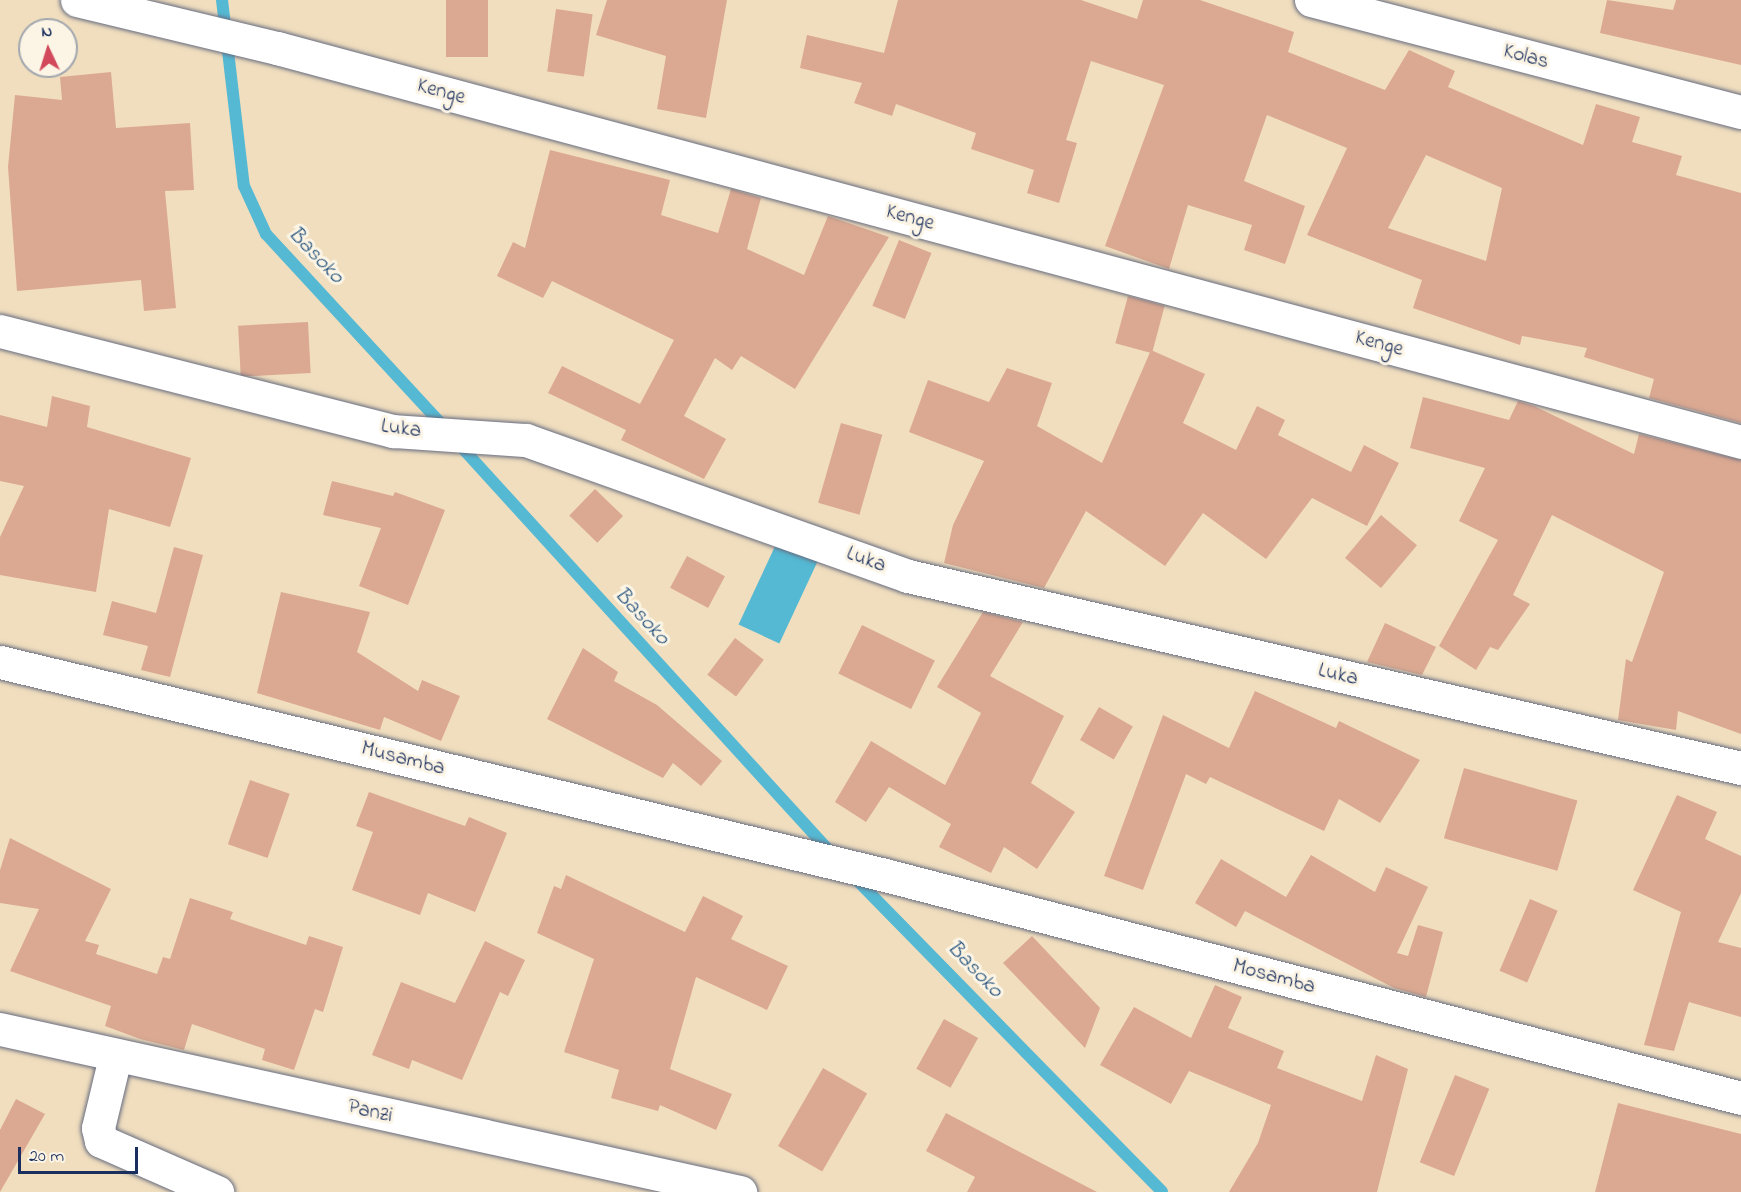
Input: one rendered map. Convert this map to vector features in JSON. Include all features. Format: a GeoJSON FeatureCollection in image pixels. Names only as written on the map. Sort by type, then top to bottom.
{"type":"FeatureCollection","features":[{"type":"Feature","properties":{"kind":"street","name":"Kenge"},"geometry":{"type":"LineString","coordinates":[[77,0],[277,48],[1741,442]]}},
{"type":"Feature","properties":{"kind":"street","name":"Kolas"},"geometry":{"type":"LineString","coordinates":[[1311,0],[1741,112]]}},
{"type":"Feature","properties":{"kind":"street","name":"Luka"},"geometry":{"type":"LineString","coordinates":[[0,331],[393,431],[526,440],[908,576],[1741,768]]}},
{"type":"Feature","properties":{"kind":"street","name":"Musamba"},"geometry":{"type":"LineString","coordinates":[[0,662],[806,856]]}},
{"type":"Feature","properties":{"kind":"street","name":"Mosamba"},"geometry":{"type":"LineString","coordinates":[[806,856],[1741,1098]]}},
{"type":"Feature","properties":{"kind":"street","name":"Panzi"},"geometry":{"type":"LineString","coordinates":[[0,1029],[115,1057],[740,1192]]}},
{"type":"Feature","properties":{"kind":"street"},"geometry":{"type":"LineString","coordinates":[[115,1057],[98,1128],[101,1141],[111,1150],[217,1192]]}},
{"type":"Feature","properties":{"kind":"water"},"geometry":{"type":"Polygon","coordinates":[[[777,542],[818,561],[779,643],[739,624],[777,542]]]}},
{"type":"Feature","properties":{"kind":"building"},"geometry":{"type":"Polygon","coordinates":[[[446,0],[488,0],[488,57],[446,57],[446,0]]]}},
{"type":"Feature","properties":{"kind":"building"},"geometry":{"type":"Polygon","coordinates":[[[607,0],[727,0],[706,118],[657,109],[666,56],[596,35],[607,0]]]}},
{"type":"Feature","properties":{"kind":"building"},"geometry":{"type":"Polygon","coordinates":[[[898,0],[1081,0],[1137,19],[1143,0],[1200,0],[1294,32],[1288,52],[1385,90],[1409,50],[1455,71],[1448,87],[1583,145],[1596,104],[1640,117],[1632,142],[1682,156],[1676,175],[1741,193],[1741,423],[1649,398],[1654,379],[1584,357],[1587,348],[1522,336],[1520,345],[1413,308],[1422,280],[1307,235],[1347,148],[1267,115],[1244,181],[1305,206],[1285,264],[1244,250],[1252,225],[1188,205],[1169,269],[1105,246],[1164,85],[1091,61],[1066,140],[1077,143],[1059,203],[1027,193],[1034,170],[971,149],[976,133],[896,104],[892,116],[854,103],[862,83],[800,68],[807,35],[884,53],[898,0]],[[1426,155],[1388,228],[1486,261],[1502,188],[1426,155]]]}},
{"type":"Feature","properties":{"kind":"building"},"geometry":{"type":"Polygon","coordinates":[[[1607,0],[1673,10],[1676,0],[1741,0],[1741,65],[1600,33],[1607,0]]]}},
{"type":"Feature","properties":{"kind":"building"},"geometry":{"type":"Polygon","coordinates":[[[556,9],[593,14],[584,77],[547,71],[556,9]]]}},
{"type":"Feature","properties":{"kind":"building"},"geometry":{"type":"Polygon","coordinates":[[[111,72],[116,128],[190,123],[194,190],[165,191],[176,308],[144,311],[141,280],[17,291],[8,167],[15,95],[62,100],[60,78],[78,78],[78,75],[111,72]]]}},
{"type":"Feature","properties":{"kind":"building"},"geometry":{"type":"Polygon","coordinates":[[[550,150],[670,180],[661,215],[718,233],[731,189],[761,198],[747,249],[804,275],[828,216],[889,237],[795,389],[741,356],[732,370],[715,358],[684,416],[726,439],[704,479],[621,440],[626,430],[548,393],[562,366],[640,404],[674,340],[552,281],[543,298],[497,276],[513,242],[525,248],[550,150]]]}},
{"type":"Feature","properties":{"kind":"building"},"geometry":{"type":"Polygon","coordinates":[[[899,240],[931,253],[905,319],[872,306],[899,240]]]}},
{"type":"Feature","properties":{"kind":"building"},"geometry":{"type":"Polygon","coordinates":[[[1128,296],[1165,306],[1152,353],[1115,343],[1128,296]]]}},
{"type":"Feature","properties":{"kind":"building"},"geometry":{"type":"Polygon","coordinates":[[[308,322],[311,373],[241,377],[238,326],[308,322]]]}},
{"type":"Feature","properties":{"kind":"building"},"geometry":{"type":"Polygon","coordinates":[[[1151,350],[1205,374],[1183,423],[1236,450],[1257,406],[1285,420],[1278,435],[1351,472],[1364,445],[1399,463],[1367,526],[1312,498],[1266,559],[1203,513],[1165,566],[1086,511],[1044,588],[944,563],[953,525],[984,461],[909,432],[928,380],[989,402],[1007,368],[1052,383],[1037,426],[1102,463],[1151,350]]]}},
{"type":"Feature","properties":{"kind":"building"},"geometry":{"type":"Polygon","coordinates":[[[52,396],[90,406],[87,427],[191,458],[170,527],[109,509],[96,592],[0,575],[0,537],[24,486],[0,481],[0,415],[47,427],[52,396]]]}},
{"type":"Feature","properties":{"kind":"building"},"geometry":{"type":"Polygon","coordinates":[[[1423,397],[1509,420],[1518,401],[1534,406],[1634,454],[1639,434],[1741,460],[1741,734],[1678,711],[1676,730],[1618,720],[1626,659],[1632,662],[1664,572],[1552,515],[1513,595],[1530,604],[1498,650],[1490,647],[1476,670],[1439,646],[1498,540],[1459,521],[1485,468],[1410,448],[1423,397]]]}},
{"type":"Feature","properties":{"kind":"building"},"geometry":{"type":"Polygon","coordinates":[[[841,423],[882,435],[859,515],[818,503],[841,423]]]}},
{"type":"Feature","properties":{"kind":"building"},"geometry":{"type":"Polygon","coordinates":[[[332,481],[393,496],[395,492],[445,510],[408,605],[359,586],[381,528],[323,515],[332,481]]]}},
{"type":"Feature","properties":{"kind":"building"},"geometry":{"type":"Polygon","coordinates":[[[595,489],[623,516],[597,543],[569,516],[595,489]]]}},
{"type":"Feature","properties":{"kind":"building"},"geometry":{"type":"Polygon","coordinates":[[[1381,515],[1417,545],[1381,588],[1345,558],[1381,515]]]}},
{"type":"Feature","properties":{"kind":"building"},"geometry":{"type":"Polygon","coordinates":[[[174,547],[203,555],[170,677],[141,670],[148,646],[103,635],[112,601],[156,613],[174,547]]]}},
{"type":"Feature","properties":{"kind":"building"},"geometry":{"type":"Polygon","coordinates":[[[687,556],[725,576],[708,608],[670,588],[687,556]]]}},
{"type":"Feature","properties":{"kind":"building"},"geometry":{"type":"Polygon","coordinates":[[[281,592],[370,612],[357,652],[418,691],[422,680],[460,696],[441,741],[384,717],[380,730],[257,693],[281,592]]]}},
{"type":"Feature","properties":{"kind":"building"},"geometry":{"type":"Polygon","coordinates":[[[983,612],[1023,622],[990,676],[1064,716],[1031,783],[1075,812],[1037,869],[1004,847],[991,873],[939,847],[951,824],[889,787],[866,822],[835,802],[871,741],[945,785],[981,713],[937,687],[983,612]]]}},
{"type":"Feature","properties":{"kind":"building"},"geometry":{"type":"Polygon","coordinates":[[[1385,623],[1436,647],[1422,675],[1367,662],[1385,623]]]}},
{"type":"Feature","properties":{"kind":"building"},"geometry":{"type":"Polygon","coordinates":[[[862,625],[935,661],[911,709],[838,674],[862,625]]]}},
{"type":"Feature","properties":{"kind":"building"},"geometry":{"type":"Polygon","coordinates":[[[735,638],[764,660],[736,696],[707,675],[735,638]]]}},
{"type":"Feature","properties":{"kind":"building"},"geometry":{"type":"Polygon","coordinates":[[[583,648],[618,672],[614,681],[657,705],[722,761],[701,786],[673,763],[663,778],[547,719],[583,648]]]}},
{"type":"Feature","properties":{"kind":"building"},"geometry":{"type":"Polygon","coordinates":[[[1255,691],[1336,728],[1339,721],[1420,760],[1380,823],[1339,799],[1324,831],[1210,777],[1206,784],[1186,774],[1143,890],[1104,876],[1163,715],[1229,748],[1255,691]]]}},
{"type":"Feature","properties":{"kind":"building"},"geometry":{"type":"Polygon","coordinates":[[[1099,707],[1133,726],[1114,759],[1080,740],[1099,707]]]}},
{"type":"Feature","properties":{"kind":"building"},"geometry":{"type":"Polygon","coordinates":[[[1464,768],[1577,801],[1557,871],[1444,838],[1464,768]]]}},
{"type":"Feature","properties":{"kind":"building"},"geometry":{"type":"Polygon","coordinates":[[[250,780],[290,794],[268,858],[228,844],[250,780]]]}},
{"type":"Feature","properties":{"kind":"building"},"geometry":{"type":"Polygon","coordinates":[[[369,792],[465,826],[469,817],[507,833],[475,912],[428,893],[420,915],[352,890],[373,832],[356,826],[369,792]]]}},
{"type":"Feature","properties":{"kind":"building"},"geometry":{"type":"Polygon","coordinates":[[[1677,795],[1717,812],[1705,839],[1741,856],[1741,893],[1718,942],[1741,948],[1741,1017],[1689,1002],[1674,1051],[1644,1045],[1681,912],[1633,890],[1677,795]]]}},
{"type":"Feature","properties":{"kind":"building"},"geometry":{"type":"Polygon","coordinates":[[[10,838],[111,889],[85,941],[99,945],[96,954],[157,974],[163,957],[170,959],[190,898],[233,912],[230,919],[306,945],[309,936],[343,947],[323,1012],[315,1009],[294,1070],[262,1060],[265,1049],[192,1024],[184,1050],[140,1039],[105,1026],[111,1006],[10,971],[39,909],[0,903],[0,870],[10,838]]]}},
{"type":"Feature","properties":{"kind":"building"},"geometry":{"type":"Polygon","coordinates":[[[1311,855],[1375,892],[1386,867],[1428,887],[1397,953],[1408,956],[1418,925],[1443,932],[1426,997],[1394,988],[1245,911],[1236,927],[1195,903],[1221,859],[1286,897],[1311,855]]]}},
{"type":"Feature","properties":{"kind":"building"},"geometry":{"type":"Polygon","coordinates":[[[566,875],[685,932],[703,896],[743,916],[731,939],[788,966],[767,1010],[696,977],[670,1069],[732,1094],[716,1130],[660,1105],[658,1111],[611,1098],[619,1070],[564,1052],[594,959],[537,933],[554,886],[561,889],[566,875]]]}},
{"type":"Feature","properties":{"kind":"building"},"geometry":{"type":"Polygon","coordinates":[[[1530,899],[1558,911],[1527,983],[1500,971],[1530,899]]]}},
{"type":"Feature","properties":{"kind":"building"},"geometry":{"type":"Polygon","coordinates":[[[1032,936],[1100,1008],[1085,1048],[1003,963],[1032,936]]]}},
{"type":"Feature","properties":{"kind":"building"},"geometry":{"type":"Polygon","coordinates":[[[485,941],[525,960],[508,996],[500,992],[462,1080],[412,1060],[409,1069],[372,1055],[401,982],[455,1003],[485,941]]]}},
{"type":"Feature","properties":{"kind":"building"},"geometry":{"type":"Polygon","coordinates":[[[1215,985],[1242,997],[1228,1028],[1284,1051],[1277,1068],[1362,1101],[1376,1055],[1408,1069],[1377,1192],[1229,1192],[1258,1143],[1271,1105],[1189,1071],[1171,1104],[1100,1065],[1134,1007],[1191,1038],[1215,985]]]}},
{"type":"Feature","properties":{"kind":"building"},"geometry":{"type":"Polygon","coordinates":[[[944,1019],[978,1038],[950,1088],[916,1069],[944,1019]]]}},
{"type":"Feature","properties":{"kind":"building"},"geometry":{"type":"Polygon","coordinates":[[[823,1068],[867,1094],[822,1171],[778,1146],[823,1068]]]}},
{"type":"Feature","properties":{"kind":"building"},"geometry":{"type":"Polygon","coordinates":[[[1455,1075],[1489,1089],[1454,1176],[1420,1162],[1455,1075]]]}},
{"type":"Feature","properties":{"kind":"building"},"geometry":{"type":"Polygon","coordinates":[[[16,1099],[45,1114],[0,1192],[0,1130],[16,1099]]]}},
{"type":"Feature","properties":{"kind":"building"},"geometry":{"type":"Polygon","coordinates":[[[1618,1103],[1741,1134],[1741,1192],[1595,1192],[1618,1103]]]}},
{"type":"Feature","properties":{"kind":"building"},"geometry":{"type":"Polygon","coordinates":[[[946,1113],[1097,1192],[967,1192],[975,1177],[926,1151],[946,1113]]]}},
{"type":"Feature","properties":{"kind":"waterway","name":"Basoko"},"geometry":{"type":"LineString","coordinates":[[222,0],[244,186],[266,234],[445,428]]}},
{"type":"Feature","properties":{"kind":"waterway","name":"Basoko"},"geometry":{"type":"LineString","coordinates":[[456,441],[832,854]]}},
{"type":"Feature","properties":{"kind":"waterway","name":"Basoko"},"geometry":{"type":"LineString","coordinates":[[852,875],[1162,1192]]}}]}
